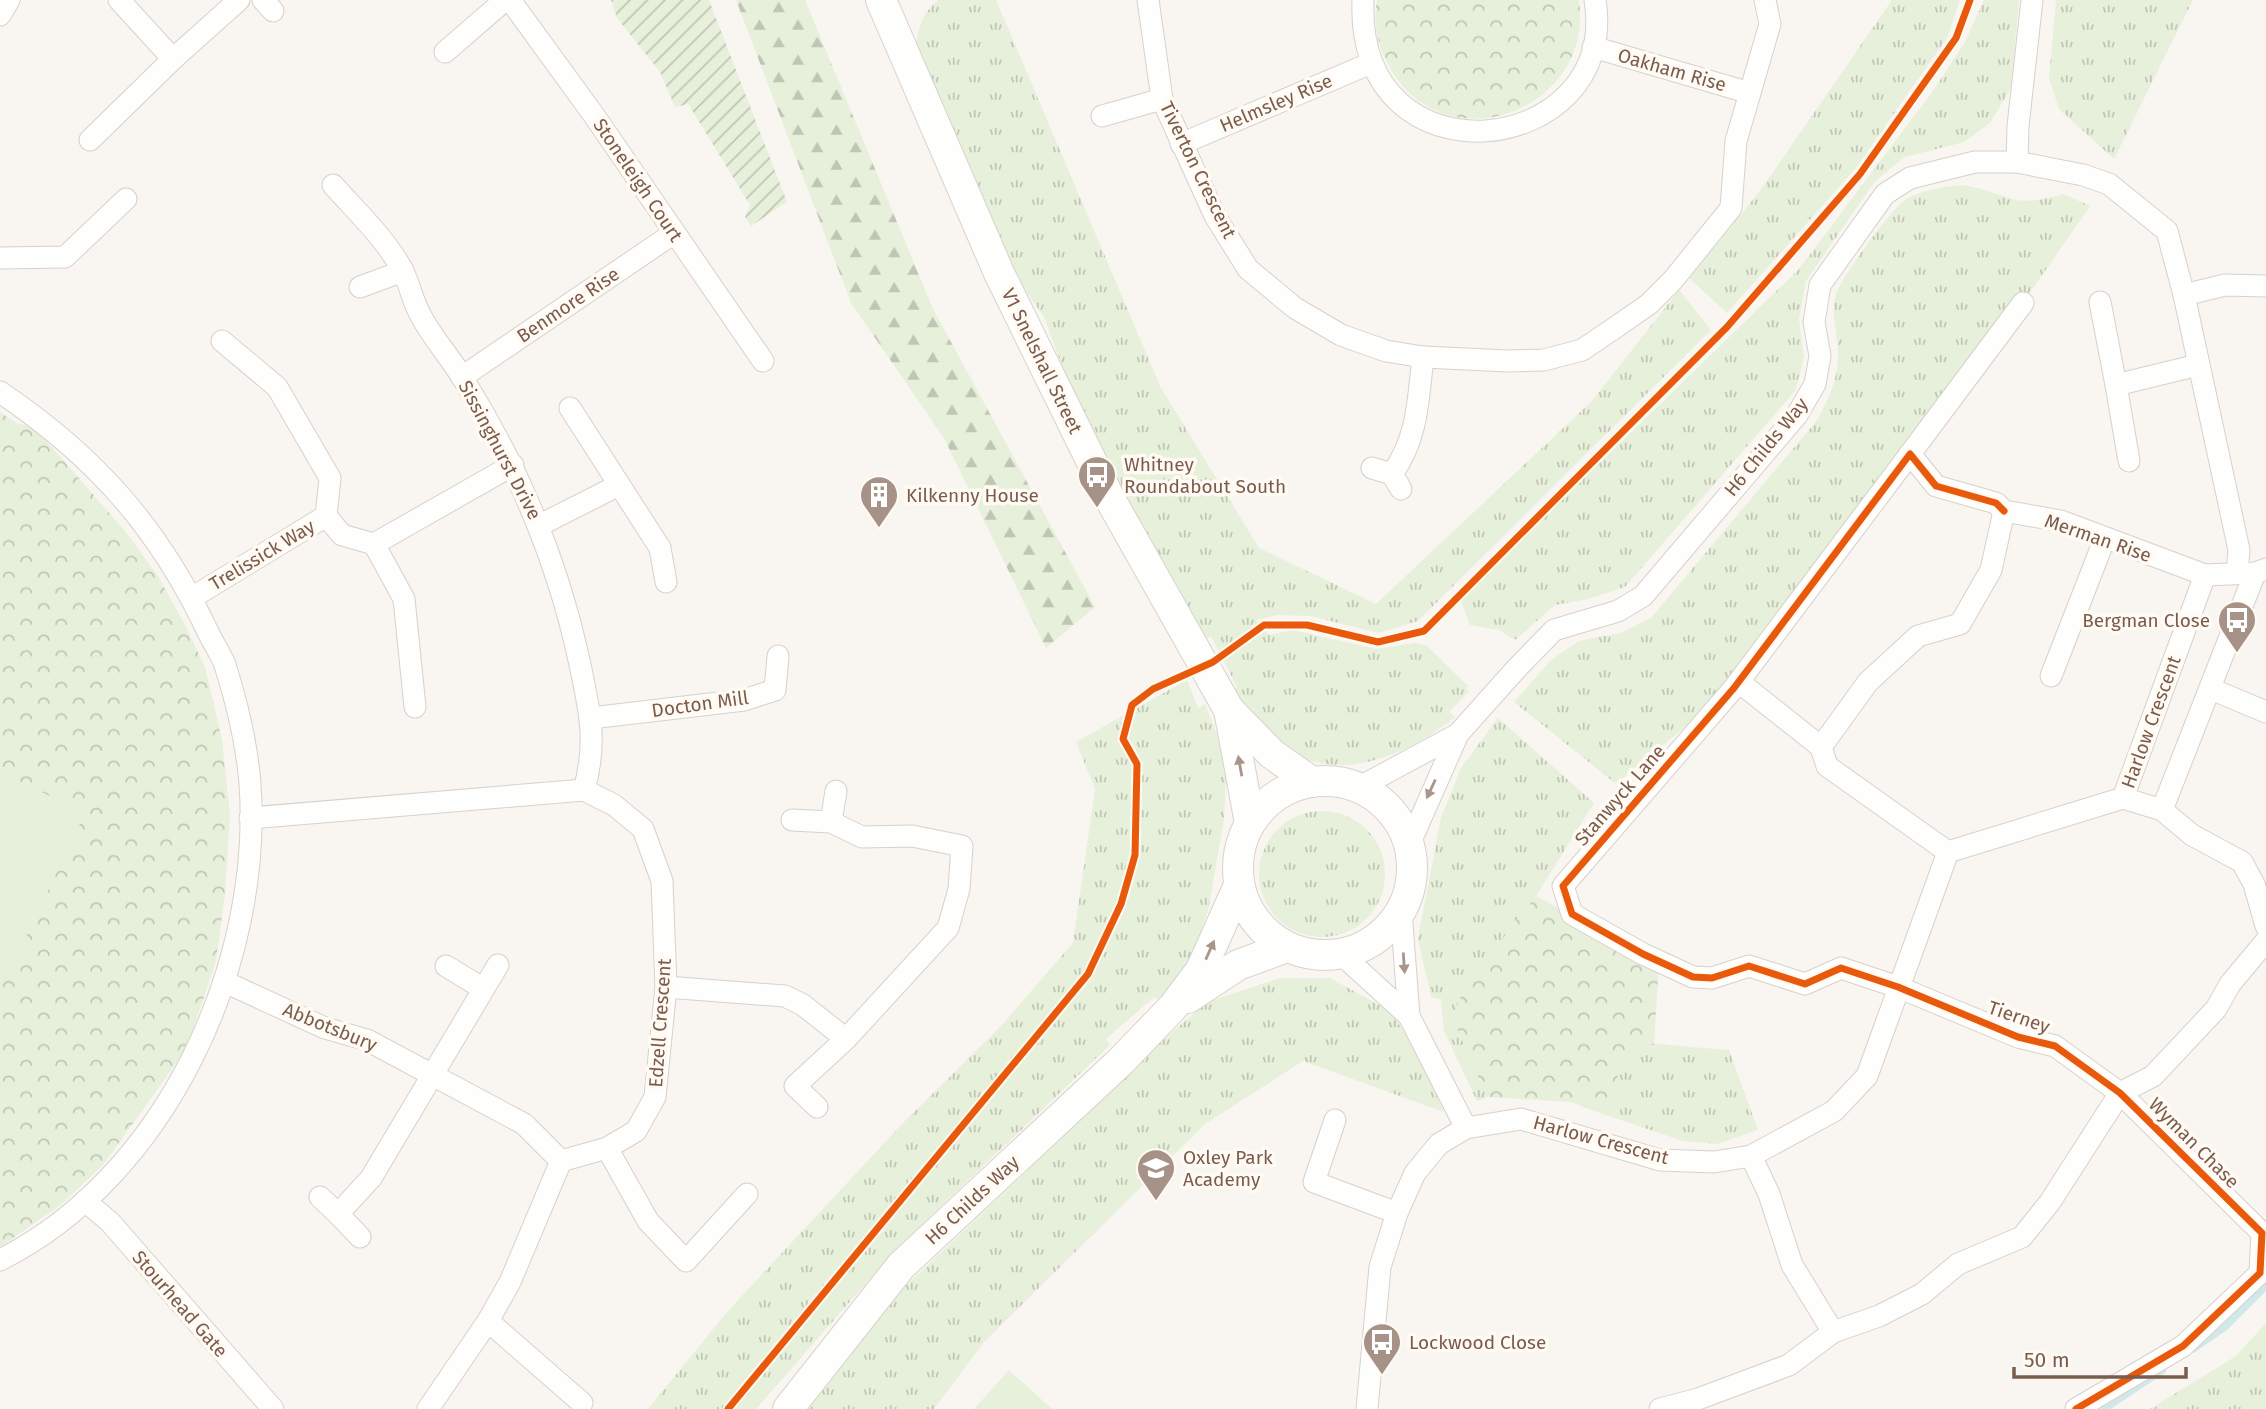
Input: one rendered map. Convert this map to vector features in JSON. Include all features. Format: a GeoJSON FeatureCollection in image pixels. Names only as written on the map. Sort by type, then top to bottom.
{"type":"FeatureCollection","features":[{"type":"Feature","properties":{"kind":"street"},"geometry":{"type":"LineString","coordinates":[[0,15],[9,0]]}},
{"type":"Feature","properties":{"kind":"street"},"geometry":{"type":"LineString","coordinates":[[119,0],[173,59]]}},
{"type":"Feature","properties":{"kind":"street"},"geometry":{"type":"LineString","coordinates":[[90,140],[173,59],[239,0]]}},
{"type":"Feature","properties":{"kind":"street"},"geometry":{"type":"LineString","coordinates":[[445,52],[505,0]]}},
{"type":"Feature","properties":{"kind":"street","name":"Stoneleigh Court"},"geometry":{"type":"LineString","coordinates":[[510,0],[763,360]]}},
{"type":"Feature","properties":{"kind":"street","name":"V1 Snelshall Street"},"geometry":{"type":"LineString","coordinates":[[883,0],[999,274],[1110,499],[1229,710],[1272,754],[1312,782]]}},
{"type":"Feature","properties":{"kind":"street","name":"Tiverton Crescent"},"geometry":{"type":"LineString","coordinates":[[1148,0],[1162,99],[1215,216],[1248,268],[1295,308],[1341,335],[1386,351],[1423,357],[1544,360],[1582,350],[1649,304],[1674,280],[1731,208],[1736,141],[1770,24],[1765,0]]}},
{"type":"Feature","properties":{"kind":"street"},"geometry":{"type":"LineString","coordinates":[[1363,0],[1362,29],[1371,63],[1391,95],[1421,118],[1457,132],[1495,132],[1532,121],[1559,102],[1580,77],[1593,47],[1597,13],[1595,0]]}},
{"type":"Feature","properties":{"kind":"street"},"geometry":{"type":"LineString","coordinates":[[2032,0],[2018,127],[2017,162],[2109,184],[2160,222],[2171,243],[2184,295],[2239,550],[2253,571],[2211,689],[2162,810]]}},
{"type":"Feature","properties":{"kind":"street","name":"Oakham Rise"},"geometry":{"type":"LineString","coordinates":[[1593,47],[1750,93]]}},
{"type":"Feature","properties":{"kind":"street","name":"Helmsley Rise"},"geometry":{"type":"LineString","coordinates":[[1181,144],[1371,63]]}},
{"type":"Feature","properties":{"kind":"street"},"geometry":{"type":"LineString","coordinates":[[1102,116],[1162,99]]}},
{"type":"Feature","properties":{"kind":"street","name":"H6 Childs Way"},"geometry":{"type":"LineString","coordinates":[[1409,845],[1463,729],[1517,668],[1554,630],[1618,611],[1643,596],[1797,415],[1815,384],[1820,356],[1814,321],[1820,285],[1885,194],[1910,178],[1930,171],[1975,162],[2017,162]]}},
{"type":"Feature","properties":{"kind":"street","name":"Sissinghurst Drive"},"geometry":{"type":"LineString","coordinates":[[333,185],[387,246],[403,271],[421,316],[463,377],[513,466],[540,525],[568,610],[591,718],[593,760],[584,790]]}},
{"type":"Feature","properties":{"kind":"street"},"geometry":{"type":"LineString","coordinates":[[0,258],[65,257],[126,199]]}},
{"type":"Feature","properties":{"kind":"street","name":"Benmore Rise"},"geometry":{"type":"LineString","coordinates":[[463,377],[674,233]]}},
{"type":"Feature","properties":{"kind":"street"},"geometry":{"type":"LineString","coordinates":[[360,287],[403,271]]}},
{"type":"Feature","properties":{"kind":"street"},"geometry":{"type":"LineString","coordinates":[[2184,295],[2225,285],[2266,286]]}},
{"type":"Feature","properties":{"kind":"street"},"geometry":{"type":"LineString","coordinates":[[2100,302],[2129,461]]}},
{"type":"Feature","properties":{"kind":"street","name":"Stanwyck Lane"},"geometry":{"type":"LineString","coordinates":[[1898,987],[1841,968],[1805,984],[1749,966],[1712,978],[1693,977],[1643,954],[1572,914],[1563,886],[1739,682],[2023,303]]}},
{"type":"Feature","properties":{"kind":"street"},"geometry":{"type":"LineString","coordinates":[[222,341],[278,387],[330,478],[326,516]]}},
{"type":"Feature","properties":{"kind":"street"},"geometry":{"type":"LineString","coordinates":[[1389,477],[1405,456],[1415,432],[1423,357]]}},
{"type":"Feature","properties":{"kind":"street"},"geometry":{"type":"LineString","coordinates":[[2116,385],[2198,365]]}},
{"type":"Feature","properties":{"kind":"street"},"geometry":{"type":"LineString","coordinates":[[0,392],[49,425],[98,469],[135,512],[193,597],[224,663],[240,721],[250,784],[244,901],[215,1013],[185,1075],[151,1128],[85,1201],[0,1260]]}},
{"type":"Feature","properties":{"kind":"street"},"geometry":{"type":"LineString","coordinates":[[570,408],[660,548],[666,582]]}},
{"type":"Feature","properties":{"kind":"street","name":"Merman Rise"},"geometry":{"type":"LineString","coordinates":[[1910,454],[1936,486],[1996,503],[2004,510],[2061,521],[2205,575],[2253,571]]}},
{"type":"Feature","properties":{"kind":"street"},"geometry":{"type":"LineString","coordinates":[[415,707],[404,599],[374,544],[513,466]]}},
{"type":"Feature","properties":{"kind":"street"},"geometry":{"type":"LineString","coordinates":[[540,525],[619,485]]}},
{"type":"Feature","properties":{"kind":"street"},"geometry":{"type":"LineString","coordinates":[[1821,747],[1868,682],[1918,636],[1960,624],[1991,570],[2004,510]]}},
{"type":"Feature","properties":{"kind":"street","name":"Trelissick Way"},"geometry":{"type":"LineString","coordinates":[[193,597],[326,516],[342,535],[374,544]]}},
{"type":"Feature","properties":{"kind":"street"},"geometry":{"type":"LineString","coordinates":[[2051,676],[2105,538]]}},
{"type":"Feature","properties":{"kind":"street","name":"Harlow Crescent"},"geometry":{"type":"LineString","coordinates":[[1367,1409],[1380,1267],[1397,1213],[1415,1173],[1439,1144],[1466,1128],[1521,1119],[1660,1160],[1714,1162],[1751,1156],[1834,1111],[1867,1076],[1948,852],[2123,798],[2205,575]]}},
{"type":"Feature","properties":{"kind":"street","name":"Docton Mill"},"geometry":{"type":"LineString","coordinates":[[591,718],[744,700],[775,690],[778,656]]}},
{"type":"Feature","properties":{"kind":"street"},"geometry":{"type":"LineString","coordinates":[[1739,682],[1821,747],[1827,766],[1948,852]]}},
{"type":"Feature","properties":{"kind":"street"},"geometry":{"type":"LineString","coordinates":[[2211,689],[2266,712]]}},
{"type":"Feature","properties":{"kind":"street","name":"V1 Snelshall Street"},"geometry":{"type":"LineString","coordinates":[[1229,710],[1250,823]]}},
{"type":"Feature","properties":{"kind":"street","name":"H6 Childs Way"},"geometry":{"type":"LineString","coordinates":[[1358,788],[1463,729]]}},
{"type":"Feature","properties":{"kind":"street"},"geometry":{"type":"LineString","coordinates":[[1312,782],[1335,782],[1358,788],[1381,801],[1398,821],[1409,845],[1412,867],[1409,890],[1401,911],[1385,931],[1365,946],[1341,954],[1314,955],[1287,947],[1265,932],[1248,911],[1239,886],[1239,853],[1250,823],[1266,803],[1287,789],[1312,782]]}},
{"type":"Feature","properties":{"kind":"street"},"geometry":{"type":"LineString","coordinates":[[250,818],[584,790]]}},
{"type":"Feature","properties":{"kind":"street","name":"Edzell Crescent"},"geometry":{"type":"LineString","coordinates":[[561,1161],[607,1148],[636,1131],[655,1097],[666,987],[662,881],[643,829],[614,805],[584,790]]}},
{"type":"Feature","properties":{"kind":"street"},"geometry":{"type":"LineString","coordinates":[[831,822],[836,791]]}},
{"type":"Feature","properties":{"kind":"street"},"geometry":{"type":"LineString","coordinates":[[2123,798],[2162,810],[2192,835],[2242,862],[2254,884],[2266,926]]}},
{"type":"Feature","properties":{"kind":"street"},"geometry":{"type":"LineString","coordinates":[[792,820],[831,822],[862,837],[912,836],[961,846],[959,889],[948,928],[846,1039],[795,1086],[817,1107]]}},
{"type":"Feature","properties":{"kind":"street","name":"H6 Childs Way"},"geometry":{"type":"LineString","coordinates":[[788,1409],[901,1266],[1120,1062],[1173,1007],[1201,970],[1239,886]]}},
{"type":"Feature","properties":{"kind":"street"},"geometry":{"type":"LineString","coordinates":[[1401,911],[1409,1016]]}},
{"type":"Feature","properties":{"kind":"street"},"geometry":{"type":"LineString","coordinates":[[1660,1409],[1698,1399],[1789,1365],[1833,1332],[1879,1316],[1922,1294],[1958,1264],[2022,1237],[2050,1202],[2120,1093],[2154,1076],[2216,1009],[2230,984],[2266,940]]}},
{"type":"Feature","properties":{"kind":"street","name":"H6 Childs Way"},"geometry":{"type":"LineString","coordinates":[[1173,1007],[1238,965],[1287,947]]}},
{"type":"Feature","properties":{"kind":"street"},"geometry":{"type":"LineString","coordinates":[[1341,954],[1409,1016],[1466,1128]]}},
{"type":"Feature","properties":{"kind":"street"},"geometry":{"type":"LineString","coordinates":[[338,1214],[371,1178],[498,965]]}},
{"type":"Feature","properties":{"kind":"street"},"geometry":{"type":"LineString","coordinates":[[446,966],[482,988]]}},
{"type":"Feature","properties":{"kind":"street","name":"Abbotsbury"},"geometry":{"type":"LineString","coordinates":[[225,982],[325,1028],[367,1040],[524,1124],[561,1161]]}},
{"type":"Feature","properties":{"kind":"street"},"geometry":{"type":"LineString","coordinates":[[666,987],[785,996],[803,1005],[846,1039]]}},
{"type":"Feature","properties":{"kind":"street","name":"Tierney"},"geometry":{"type":"LineString","coordinates":[[1898,987],[2018,1037],[2055,1046],[2120,1093]]}},
{"type":"Feature","properties":{"kind":"street","name":"Wyman Chase"},"geometry":{"type":"LineString","coordinates":[[2076,1409],[2183,1346],[2260,1273],[2262,1233],[2120,1093]]}},
{"type":"Feature","properties":{"kind":"street"},"geometry":{"type":"LineString","coordinates":[[1335,1119],[1314,1182],[1397,1213]]}},
{"type":"Feature","properties":{"kind":"street"},"geometry":{"type":"LineString","coordinates":[[607,1148],[648,1221],[687,1261],[747,1194]]}},
{"type":"Feature","properties":{"kind":"street"},"geometry":{"type":"LineString","coordinates":[[1751,1156],[1769,1194],[1792,1265],[1833,1332]]}},
{"type":"Feature","properties":{"kind":"street"},"geometry":{"type":"LineString","coordinates":[[428,1409],[488,1321],[510,1282],[561,1161]]}},
{"type":"Feature","properties":{"kind":"street"},"geometry":{"type":"LineString","coordinates":[[320,1197],[360,1237]]}},
{"type":"Feature","properties":{"kind":"street","name":"Stourhead Gate"},"geometry":{"type":"LineString","coordinates":[[85,1201],[110,1222],[273,1409]]}},
{"type":"Feature","properties":{"kind":"street"},"geometry":{"type":"LineString","coordinates":[[488,1321],[582,1403]]}},
{"type":"Feature","properties":{"kind":"green space"},"geometry":{"type":"Polygon","coordinates":[[[611,0],[709,0],[787,202],[751,226],[745,217],[750,205],[688,104],[675,107],[660,72],[617,18],[611,0]]]}},
{"type":"Feature","properties":{"kind":"green space"},"geometry":{"type":"Polygon","coordinates":[[[736,0],[805,0],[933,309],[1095,607],[1046,648],[944,438],[851,303],[736,0]]]}},
{"type":"Feature","properties":{"kind":"green space"},"geometry":{"type":"Polygon","coordinates":[[[939,0],[996,0],[1161,388],[1259,548],[1376,604],[1592,401],[1679,290],[1711,330],[1418,621],[1378,633],[1311,616],[1277,615],[1256,620],[1269,635],[1293,630],[1376,649],[1415,643],[1426,645],[1468,686],[1465,688],[1469,691],[1449,712],[1455,717],[1436,731],[1416,743],[1372,761],[1350,765],[1327,764],[1304,758],[1275,742],[1230,691],[1237,687],[1211,636],[1201,641],[1083,422],[1044,317],[1001,255],[914,57],[924,18],[939,0]]]}},
{"type":"Feature","properties":{"kind":"green space"},"geometry":{"type":"Polygon","coordinates":[[[1377,0],[1579,0],[1577,40],[1563,73],[1539,97],[1508,113],[1474,119],[1441,113],[1411,94],[1387,62],[1377,32],[1377,0]]]}},
{"type":"Feature","properties":{"kind":"green space"},"geometry":{"type":"Polygon","coordinates":[[[1892,0],[1960,0],[1947,38],[1855,169],[1727,313],[1689,278],[1760,191],[1892,0]]]}},
{"type":"Feature","properties":{"kind":"green space"},"geometry":{"type":"Polygon","coordinates":[[[1984,0],[2019,0],[2011,88],[1990,123],[1964,142],[1905,157],[1875,181],[1806,281],[1799,319],[1804,358],[1795,391],[1625,587],[1588,599],[1555,605],[1515,640],[1499,630],[1470,625],[1460,599],[1799,269],[1933,91],[1965,42],[1984,0]]]}},
{"type":"Feature","properties":{"kind":"green space"},"geometry":{"type":"Polygon","coordinates":[[[2056,0],[2193,0],[2114,159],[2059,109],[2049,78],[2056,0]]]}},
{"type":"Feature","properties":{"kind":"green space"},"geometry":{"type":"Polygon","coordinates":[[[1963,185],[2021,201],[2046,199],[2063,194],[2090,206],[2023,303],[1739,682],[1616,784],[1514,702],[1551,660],[1579,641],[1621,633],[1651,618],[1818,419],[1837,371],[1834,301],[1847,273],[1868,243],[1906,199],[1927,191],[1963,185]]]}},
{"type":"Feature","properties":{"kind":"green space"},"geometry":{"type":"Polygon","coordinates":[[[0,412],[16,423],[34,427],[125,531],[158,576],[205,667],[222,740],[230,815],[225,895],[216,961],[187,1048],[103,1165],[62,1204],[0,1247],[0,412]]]}},
{"type":"Feature","properties":{"kind":"green space"},"geometry":{"type":"Polygon","coordinates":[[[1187,680],[1198,708],[1205,704],[1227,760],[1224,819],[1209,906],[1197,947],[1160,1001],[1154,997],[1106,1039],[1110,1045],[894,1251],[756,1409],[648,1409],[727,1312],[902,1124],[1000,1027],[1073,943],[1095,789],[1076,742],[1187,680]]]}},
{"type":"Feature","properties":{"kind":"green space"},"geometry":{"type":"Polygon","coordinates":[[[1498,718],[1594,803],[1536,896],[1465,987],[1453,1017],[1487,1097],[1477,1101],[1444,1031],[1441,1000],[1431,997],[1418,938],[1441,818],[1461,768],[1498,718]]]}},
{"type":"Feature","properties":{"kind":"green space"},"geometry":{"type":"Polygon","coordinates":[[[0,772],[85,813],[14,962],[0,955],[0,772]]]}},
{"type":"Feature","properties":{"kind":"green space"},"geometry":{"type":"Polygon","coordinates":[[[1322,811],[1346,815],[1367,829],[1381,850],[1385,874],[1381,898],[1367,919],[1346,933],[1322,937],[1298,933],[1277,919],[1263,898],[1259,874],[1263,850],[1277,829],[1298,815],[1322,811]]]}},
{"type":"Feature","properties":{"kind":"green space"},"geometry":{"type":"Polygon","coordinates":[[[1536,896],[1659,962],[1654,1045],[1631,1042],[1603,1114],[1571,1102],[1487,1097],[1452,1017],[1465,987],[1536,896]]]}},
{"type":"Feature","properties":{"kind":"green space"},"geometry":{"type":"Polygon","coordinates":[[[1280,978],[1330,978],[1390,1011],[1415,1048],[1444,1112],[1303,1061],[1205,1124],[984,1342],[934,1409],[805,1409],[895,1296],[1021,1177],[1066,1125],[1207,1002],[1280,978]]]}},
{"type":"Feature","properties":{"kind":"green space"},"geometry":{"type":"Polygon","coordinates":[[[1631,1042],[1729,1050],[1758,1130],[1717,1144],[1683,1141],[1603,1114],[1631,1042]]]}},
{"type":"Feature","properties":{"kind":"green space"},"geometry":{"type":"Polygon","coordinates":[[[2266,1323],[2266,1409],[2150,1409],[2236,1356],[2266,1323]]]}},
{"type":"Feature","properties":{"kind":"green space"},"geometry":{"type":"Polygon","coordinates":[[[1009,1370],[1052,1409],[974,1409],[1009,1370]]]}},
{"type":"Feature","properties":{"kind":"waterway"},"geometry":{"type":"LineString","coordinates":[[2193,1349],[2225,1327],[2266,1286]]}},
{"type":"Feature","properties":{"kind":"waterway"},"geometry":{"type":"LineString","coordinates":[[2104,1409],[2163,1370]]}},
{"type":"Feature","properties":{"kind":"cycle path"},"geometry":{"type":"LineString","coordinates":[[728,1409],[1088,974],[1121,904],[1135,855],[1137,764],[1123,739],[1132,705],[1153,689],[1213,662],[1264,625],[1307,625],[1378,642],[1424,631],[1727,327],[1860,174],[1956,38],[1970,0]]}},
{"type":"Feature","properties":{"kind":"cycle path"},"geometry":{"type":"LineString","coordinates":[[2004,511],[1996,503],[1936,486],[1910,454],[1734,688],[1563,886],[1572,914],[1643,954],[1693,977],[1712,978],[1749,966],[1805,984],[1841,968],[1898,987],[2018,1037],[2055,1046],[2120,1093],[2262,1233],[2260,1273],[2183,1346],[2076,1409]]}},
{"type":"Feature","properties":{"kind":"place","name":"Whitney Roundabout South"},"geometry":{"type":"Point","coordinates":[1097,509]}},
{"type":"Feature","properties":{"kind":"place","name":"Kilkenny House"},"geometry":{"type":"Point","coordinates":[879,529]}},
{"type":"Feature","properties":{"kind":"place","name":"Bergman Close"},"geometry":{"type":"Point","coordinates":[2237,654]}},
{"type":"Feature","properties":{"kind":"place","name":"Oxley Park Academy"},"geometry":{"type":"Point","coordinates":[1156,1202]}},
{"type":"Feature","properties":{"kind":"place","name":"Lockwood Close"},"geometry":{"type":"Point","coordinates":[1382,1376]}}]}
